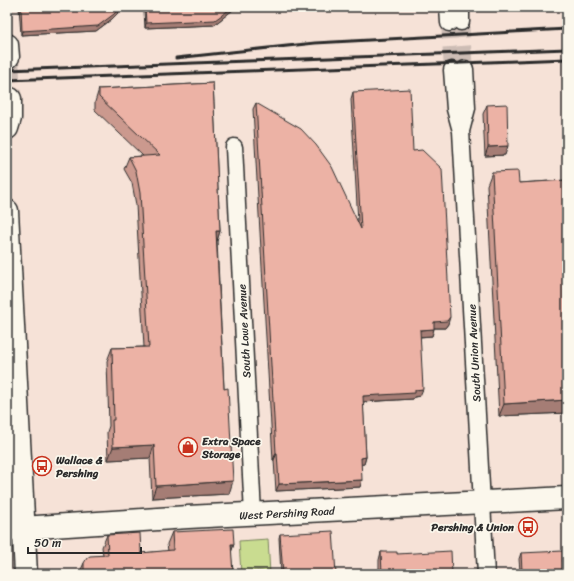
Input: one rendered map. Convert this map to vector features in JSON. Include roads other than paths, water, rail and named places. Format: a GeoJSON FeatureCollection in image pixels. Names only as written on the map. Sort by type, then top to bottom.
{"type":"FeatureCollection","features":[{"type":"Feature","properties":{"kind":"main road"},"geometry":{"type":"LineString","coordinates":[[7,45],[8,56]]}},
{"type":"Feature","properties":{"kind":"main road"},"geometry":{"type":"LineString","coordinates":[[7,128],[10,118],[10,99]]}},
{"type":"Feature","properties":{"kind":"main road"},"geometry":{"type":"LineString","coordinates":[[7,211],[15,528],[26,574]]}},
{"type":"Feature","properties":{"kind":"main road","name":"West Pershing Road"},"geometry":{"type":"LineString","coordinates":[[15,528],[567,498]]}},
{"type":"Feature","properties":{"kind":"street","name":"South Union Avenue"},"geometry":{"type":"LineString","coordinates":[[459,70],[455,109],[461,131],[486,574]]}},
{"type":"Feature","properties":{"kind":"street","name":"South Lowe Avenue"},"geometry":{"type":"LineString","coordinates":[[234,147],[253,514]]}},
{"type":"Feature","properties":{"kind":"tunnel"},"geometry":{"type":"LineString","coordinates":[[461,22],[465,69]]}},
{"type":"Feature","properties":{"kind":"tunnel"},"geometry":{"type":"LineString","coordinates":[[449,23],[452,70]]}},
{"type":"Feature","properties":{"kind":"tunnel"},"geometry":{"type":"LineString","coordinates":[[8,57],[10,99]]}},
{"type":"Feature","properties":{"kind":"railway"},"geometry":{"type":"LineString","coordinates":[[176,58],[315,43],[567,29]]}},
{"type":"Feature","properties":{"kind":"railway"},"geometry":{"type":"LineString","coordinates":[[7,70],[567,49]]}},
{"type":"Feature","properties":{"kind":"railway"},"geometry":{"type":"LineString","coordinates":[[7,80],[567,59]]}},
{"type":"Feature","properties":{"kind":"place","name":"Extra Space Storage"},"geometry":{"type":"Point","coordinates":[188,447]}},
{"type":"Feature","properties":{"kind":"place","name":"Wallace & Pershing"},"geometry":{"type":"Point","coordinates":[42,466]}},
{"type":"Feature","properties":{"kind":"place","name":"Pershing & Union"},"geometry":{"type":"Point","coordinates":[528,527]}}]}
